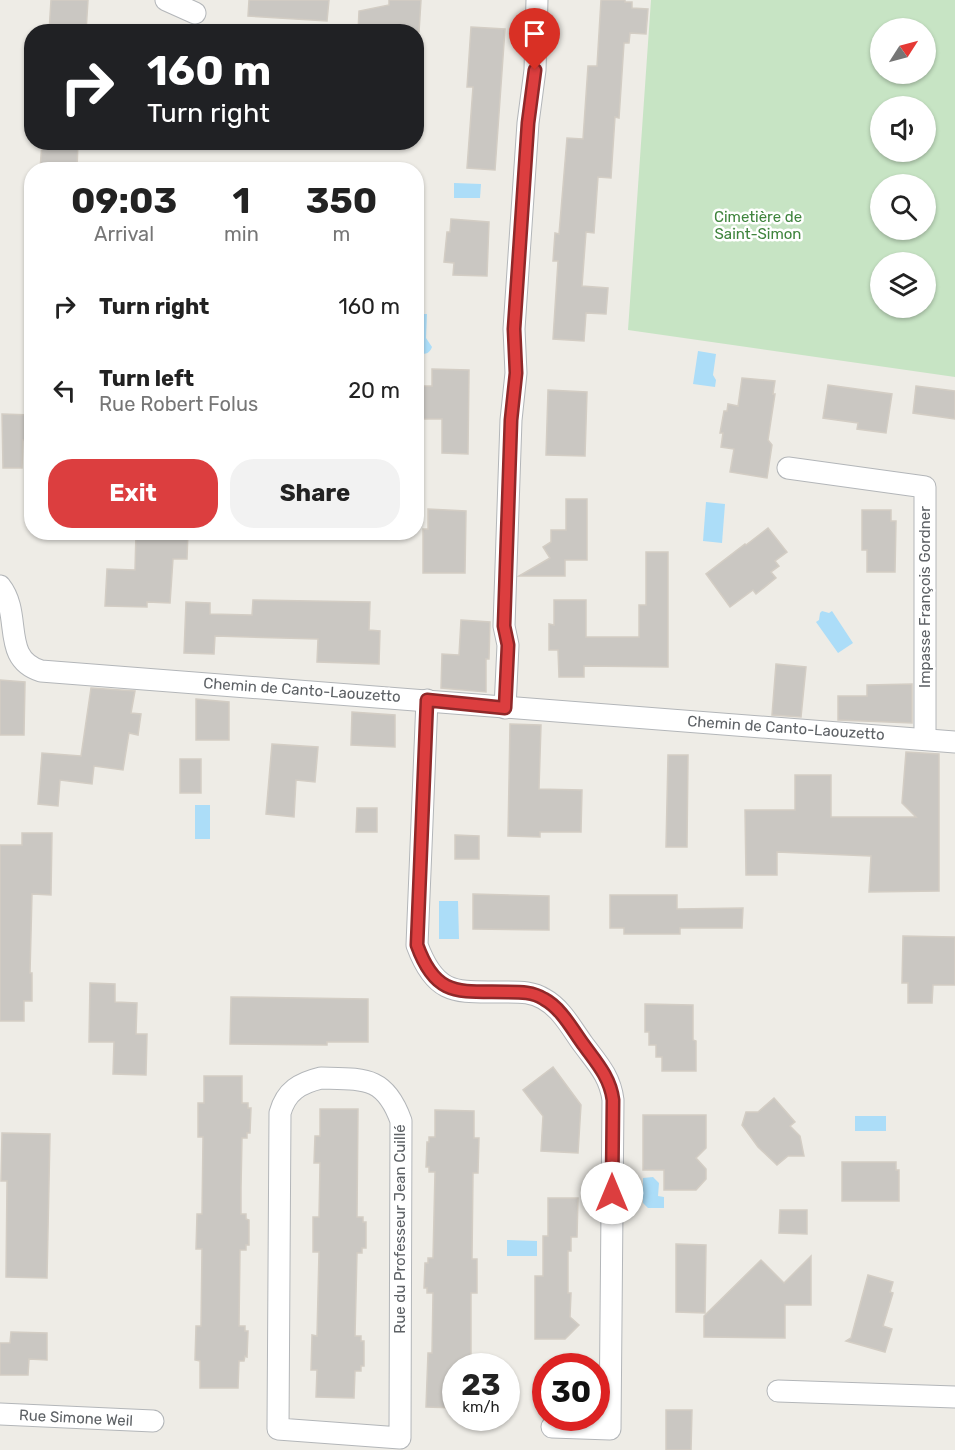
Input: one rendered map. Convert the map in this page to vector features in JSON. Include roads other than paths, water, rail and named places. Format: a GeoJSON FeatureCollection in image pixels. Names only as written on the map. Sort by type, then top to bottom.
{"type":"FeatureCollection","features":[{"type":"Feature","properties":{"kind":"street"},"geometry":{"type":"LineString","coordinates":[[166,0],[195,13]]}},
{"type":"Feature","properties":{"kind":"street"},"geometry":{"type":"LineString","coordinates":[[505,708],[508,645],[504,626],[511,420],[516,373],[514,329],[528,123],[535,70],[537,0]]}},
{"type":"Feature","properties":{"kind":"street","name":"Impasse François Gordner"},"geometry":{"type":"LineString","coordinates":[[788,468],[925,487],[925,739]]}},
{"type":"Feature","properties":{"kind":"street","name":"Chemin de Canto-Laouzetto"},"geometry":{"type":"LineString","coordinates":[[0,586],[4,591],[6,601],[8,642],[14,657],[25,667],[41,671],[955,742]]}},
{"type":"Feature","properties":{"kind":"street"},"geometry":{"type":"LineString","coordinates":[[427,700],[417,945],[424,966],[438,982],[456,990],[527,992],[544,999],[557,1010],[604,1072],[611,1086],[613,1100],[610,1429]]}},
{"type":"Feature","properties":{"kind":"street","name":"Rue du Professeur Jean Cuillé"},"geometry":{"type":"LineString","coordinates":[[321,1078],[362,1079],[380,1088],[394,1102],[401,1121],[400,1438],[349,1442],[278,1429],[280,1113],[283,1101],[291,1092],[304,1082],[321,1078]]}},
{"type":"Feature","properties":{"kind":"street"},"geometry":{"type":"LineString","coordinates":[[778,1391],[955,1397]]}},
{"type":"Feature","properties":{"kind":"street","name":"Rue Simone Weil"},"geometry":{"type":"LineString","coordinates":[[0,1414],[153,1421]]}},
{"type":"Feature","properties":{"kind":"water"},"geometry":{"type":"Polygon","coordinates":[[[454,183],[481,184],[480,198],[454,198],[454,183]]]}},
{"type":"Feature","properties":{"kind":"water"},"geometry":{"type":"Polygon","coordinates":[[[424,314],[427,314],[426,338],[432,347],[424,354],[424,314]]]}},
{"type":"Feature","properties":{"kind":"water"},"geometry":{"type":"Polygon","coordinates":[[[698,351],[716,354],[713,375],[716,380],[715,387],[693,384],[698,351]]]}},
{"type":"Feature","properties":{"kind":"water"},"geometry":{"type":"Polygon","coordinates":[[[706,502],[725,504],[722,543],[703,541],[706,502]]]}},
{"type":"Feature","properties":{"kind":"water"},"geometry":{"type":"Polygon","coordinates":[[[822,611],[829,613],[832,611],[853,643],[838,653],[816,622],[822,611]]]}},
{"type":"Feature","properties":{"kind":"water"},"geometry":{"type":"Polygon","coordinates":[[[195,805],[210,805],[210,839],[195,839],[195,805]]]}},
{"type":"Feature","properties":{"kind":"water"},"geometry":{"type":"Polygon","coordinates":[[[439,901],[458,901],[459,939],[439,939],[439,901]]]}},
{"type":"Feature","properties":{"kind":"water"},"geometry":{"type":"Polygon","coordinates":[[[855,1116],[886,1116],[886,1131],[855,1131],[855,1116]]]}},
{"type":"Feature","properties":{"kind":"water"},"geometry":{"type":"Polygon","coordinates":[[[653,1177],[659,1183],[658,1196],[664,1197],[664,1208],[648,1208],[643,1203],[643,1178],[653,1177]]]}},
{"type":"Feature","properties":{"kind":"water"},"geometry":{"type":"Polygon","coordinates":[[[507,1240],[537,1241],[537,1256],[507,1256],[507,1240]]]}},
{"type":"Feature","properties":{"kind":"park label","name":"Cimetière de Saint-Simon"},"geometry":{"type":"Point","coordinates":[758,226]}}]}
